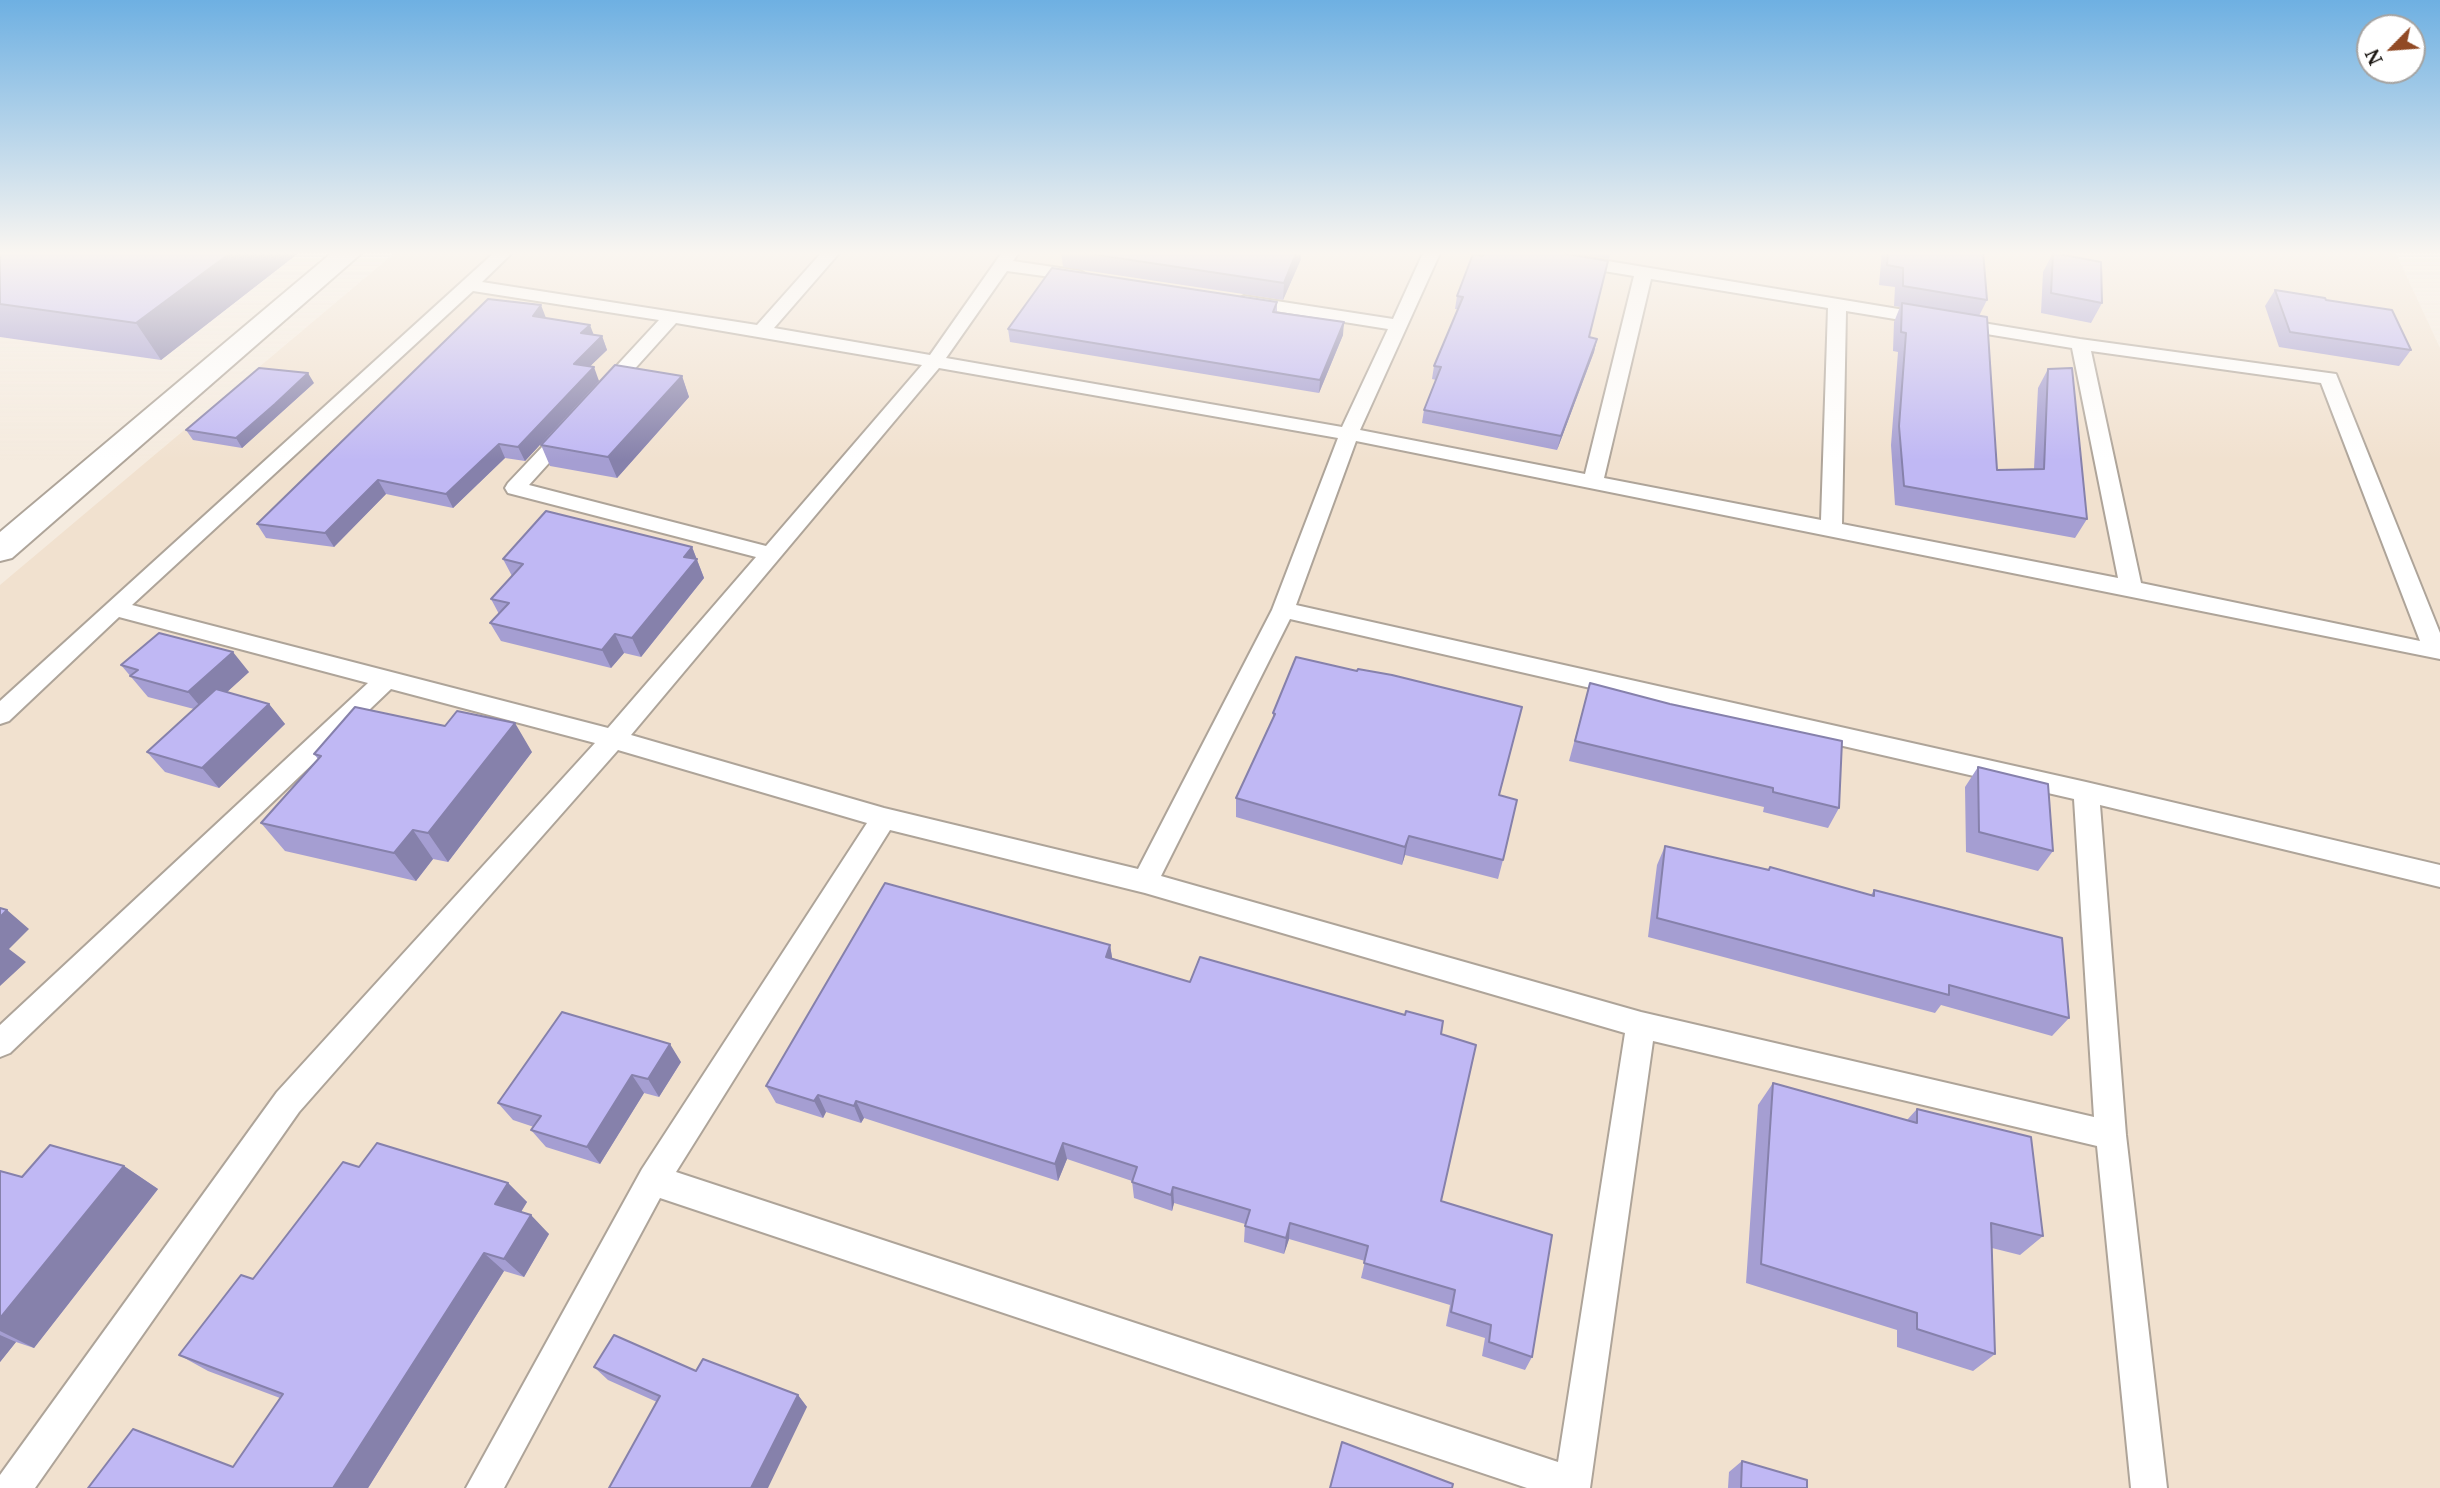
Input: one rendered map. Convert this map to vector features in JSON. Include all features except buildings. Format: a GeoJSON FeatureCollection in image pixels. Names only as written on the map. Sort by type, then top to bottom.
{"type":"FeatureCollection","features":[{"type":"Feature","properties":{"kind":"street"},"geometry":{"type":"LineString","coordinates":[[0,550],[269,320]]}},
{"type":"Feature","properties":{"kind":"lane"},"geometry":{"type":"LineString","coordinates":[[0,715],[430,320]]}},
{"type":"Feature","properties":{"kind":"lane"},"geometry":{"type":"LineString","coordinates":[[669,320],[515,488],[771,554]]}},
{"type":"Feature","properties":{"kind":"lane"},"geometry":{"type":"LineString","coordinates":[[688,320],[1349,434],[2131,588],[2436,652],[2329,378],[2080,344],[1941,320]]}},
{"type":"Feature","properties":{"kind":"lane"},"geometry":{"type":"LineString","coordinates":[[761,331],[771,320]]}},
{"type":"Feature","properties":{"kind":"lane"},"geometry":{"type":"LineString","coordinates":[[13,1488],[288,1102],[613,739],[934,362],[963,320]]}},
{"type":"Feature","properties":{"kind":"lane"},"geometry":{"type":"LineString","coordinates":[[1369,320],[1399,325]]}},
{"type":"Feature","properties":{"kind":"lane"},"geometry":{"type":"LineString","coordinates":[[1145,882],[1283,610],[1349,434],[1401,320]]}},
{"type":"Feature","properties":{"kind":"lane"},"geometry":{"type":"LineString","coordinates":[[1593,481],[1632,320]]}},
{"type":"Feature","properties":{"kind":"lane"},"geometry":{"type":"LineString","coordinates":[[1831,529],[1837,320]]}},
{"type":"Feature","properties":{"kind":"lane"},"geometry":{"type":"LineString","coordinates":[[2080,344],[2131,588]]}},
{"type":"Feature","properties":{"kind":"lane"},"geometry":{"type":"LineString","coordinates":[[115,608],[613,739],[884,818],[1145,882],[1641,1025],[2110,1135]]}},
{"type":"Feature","properties":{"kind":"lane"},"geometry":{"type":"LineString","coordinates":[[1283,610],[2086,792],[2440,876]]}},
{"type":"Feature","properties":{"kind":"lane"},"geometry":{"type":"LineString","coordinates":[[0,1044],[385,681]]}},
{"type":"Feature","properties":{"kind":"lane"},"geometry":{"type":"LineString","coordinates":[[2086,792],[2110,1135],[2149,1488]]}},
{"type":"Feature","properties":{"kind":"lane"},"geometry":{"type":"LineString","coordinates":[[484,1488],[653,1180],[884,818]]}},
{"type":"Feature","properties":{"kind":"lane"},"geometry":{"type":"LineString","coordinates":[[653,1180],[1572,1486],[1641,1025]]}},
{"type":"Feature","properties":{"kind":"shaded area"},"geometry":{"type":"Polygon","coordinates":[[[314,320],[2427,320],[2440,348],[2440,1488],[0,1488],[0,585],[314,320]]]}}]}
